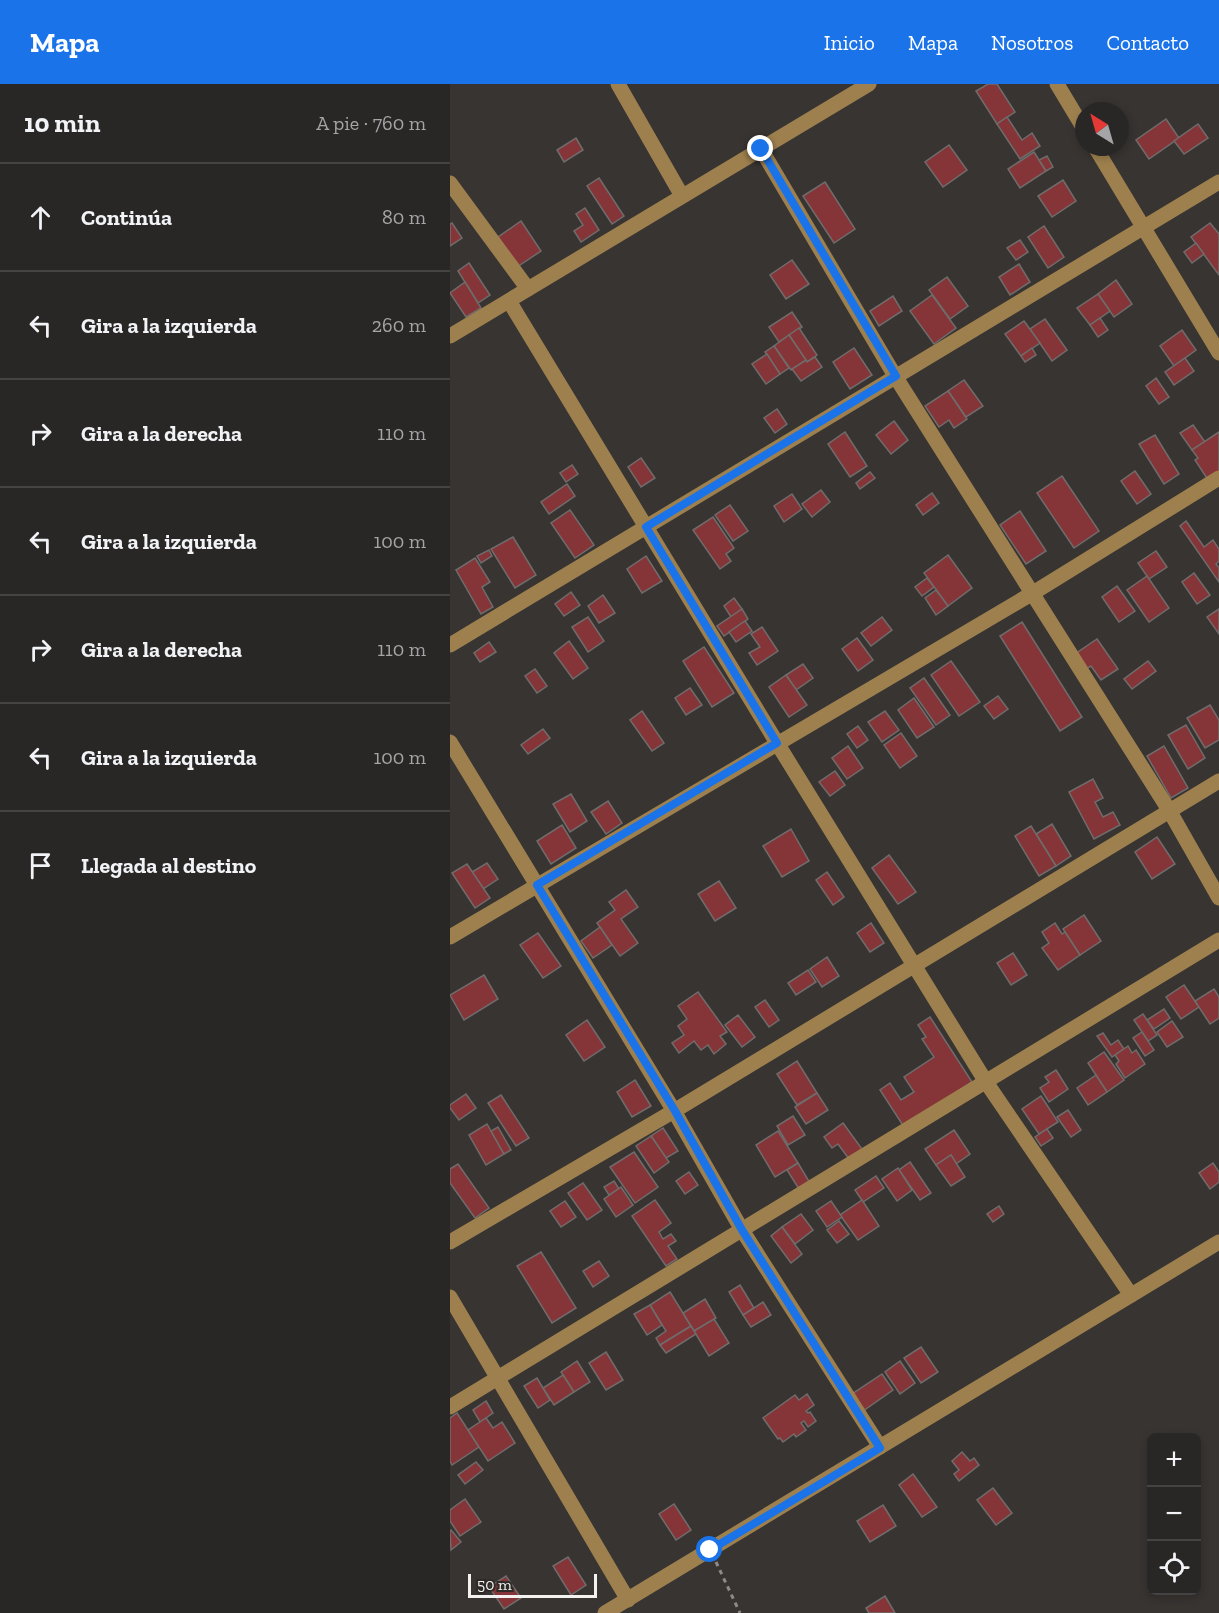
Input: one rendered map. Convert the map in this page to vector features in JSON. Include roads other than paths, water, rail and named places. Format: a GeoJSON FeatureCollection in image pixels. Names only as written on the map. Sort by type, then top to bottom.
{"type":"FeatureCollection","features":[{"type":"Feature","properties":{"kind":"street"},"geometry":{"type":"LineString","coordinates":[[618,84],[682,196]]}},
{"type":"Feature","properties":{"kind":"street"},"geometry":{"type":"LineString","coordinates":[[450,336],[869,84]]}},
{"type":"Feature","properties":{"kind":"street"},"geometry":{"type":"LineString","coordinates":[[1057,84],[1075,114]]}},
{"type":"Feature","properties":{"kind":"street"},"geometry":{"type":"LineString","coordinates":[[761,149],[896,376],[1169,810],[1219,898]]}},
{"type":"Feature","properties":{"kind":"street"},"geometry":{"type":"LineString","coordinates":[[1100,156],[1219,353]]}},
{"type":"Feature","properties":{"kind":"street"},"geometry":{"type":"LineString","coordinates":[[450,645],[1219,182]]}},
{"type":"Feature","properties":{"kind":"street"},"geometry":{"type":"LineString","coordinates":[[450,183],[528,289]]}},
{"type":"Feature","properties":{"kind":"street"},"geometry":{"type":"LineString","coordinates":[[509,301],[986,1082],[1131,1295]]}},
{"type":"Feature","properties":{"kind":"street"},"geometry":{"type":"LineString","coordinates":[[450,938],[1032,593],[1219,478]]}},
{"type":"Feature","properties":{"kind":"street"},"geometry":{"type":"LineString","coordinates":[[450,742],[675,1111],[742,1230],[880,1448]]}},
{"type":"Feature","properties":{"kind":"street"},"geometry":{"type":"LineString","coordinates":[[450,1242],[675,1111],[1219,781]]}},
{"type":"Feature","properties":{"kind":"street"},"geometry":{"type":"LineString","coordinates":[[450,1407],[1219,940]]}},
{"type":"Feature","properties":{"kind":"street"},"geometry":{"type":"LineString","coordinates":[[605,1613],[1219,1242]]}},
{"type":"Feature","properties":{"kind":"street"},"geometry":{"type":"LineString","coordinates":[[450,1297],[628,1600]]}}]}
